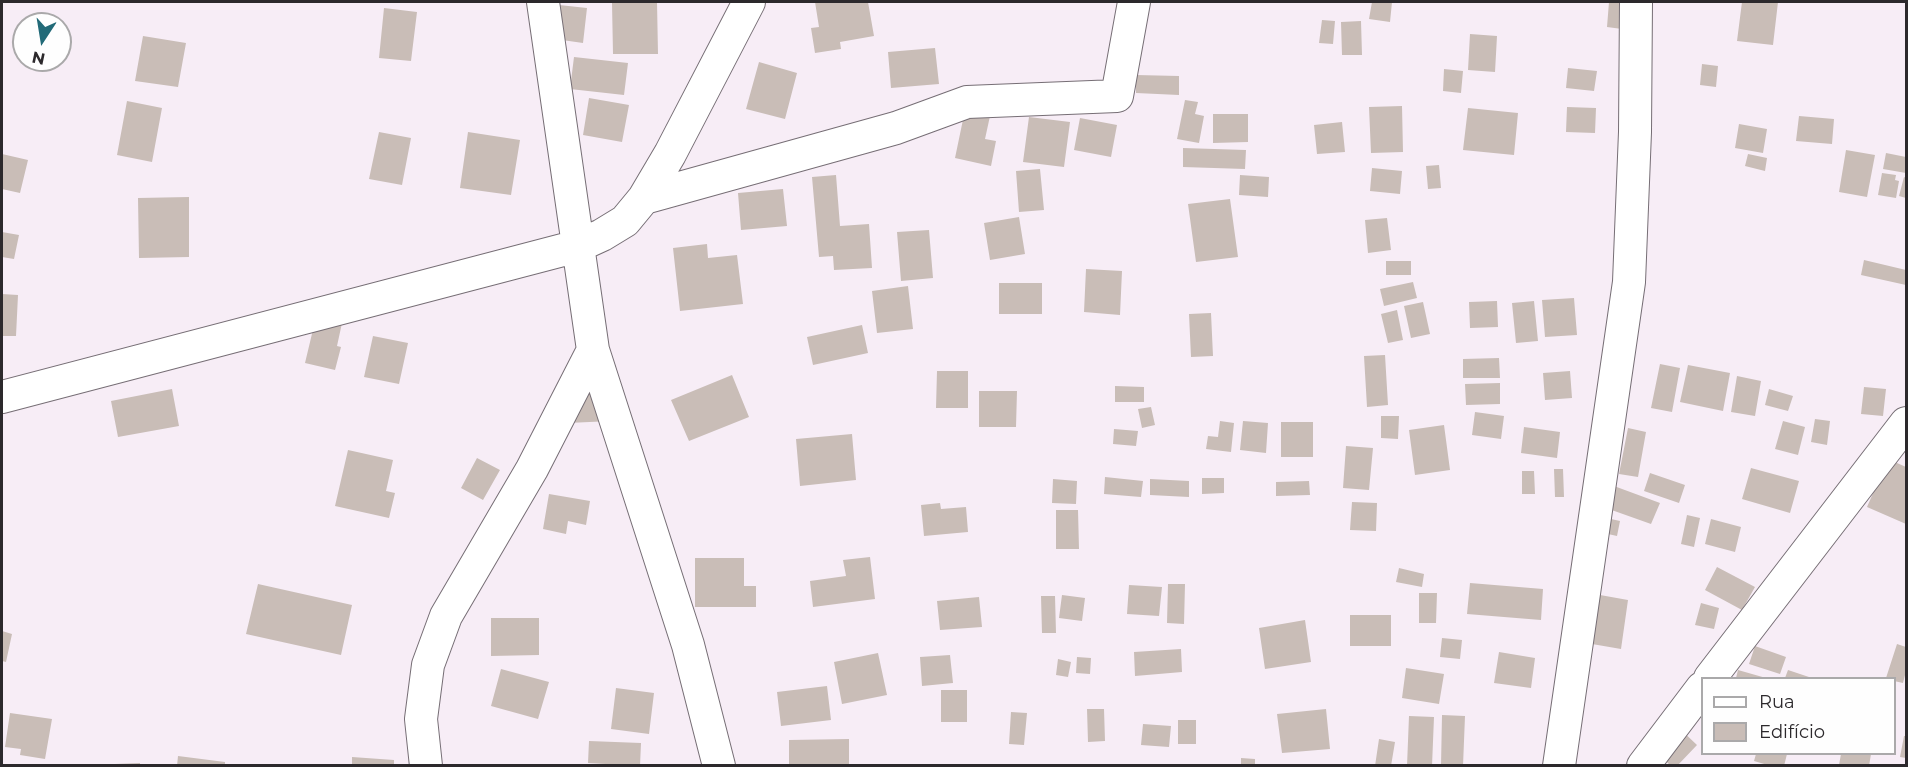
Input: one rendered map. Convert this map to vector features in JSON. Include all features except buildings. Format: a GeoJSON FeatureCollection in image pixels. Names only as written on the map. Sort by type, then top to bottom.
{"type":"FeatureCollection","features":[{"type":"Feature","properties":{"kind":"street"},"geometry":{"type":"LineString","coordinates":[[543,2],[593,350],[688,645],[719,765]]}},
{"type":"Feature","properties":{"kind":"street"},"geometry":{"type":"LineString","coordinates":[[2,397],[578,246],[602,235],[625,220],[644,198],[670,154],[749,2]]}},
{"type":"Feature","properties":{"kind":"street"},"geometry":{"type":"LineString","coordinates":[[644,198],[896,129],[967,102],[1117,96],[1134,2]]}},
{"type":"Feature","properties":{"kind":"street"},"geometry":{"type":"LineString","coordinates":[[1559,765],[1629,282],[1635,132],[1636,2]]}},
{"type":"Feature","properties":{"kind":"street"},"geometry":{"type":"LineString","coordinates":[[426,765],[421,719],[428,665],[446,616],[532,470],[593,350]]}},
{"type":"Feature","properties":{"kind":"street"},"geometry":{"type":"LineString","coordinates":[[1711,677],[1906,423]]}},
{"type":"Feature","properties":{"kind":"street"},"geometry":{"type":"LineString","coordinates":[[1643,765],[1701,689]]}}]}
